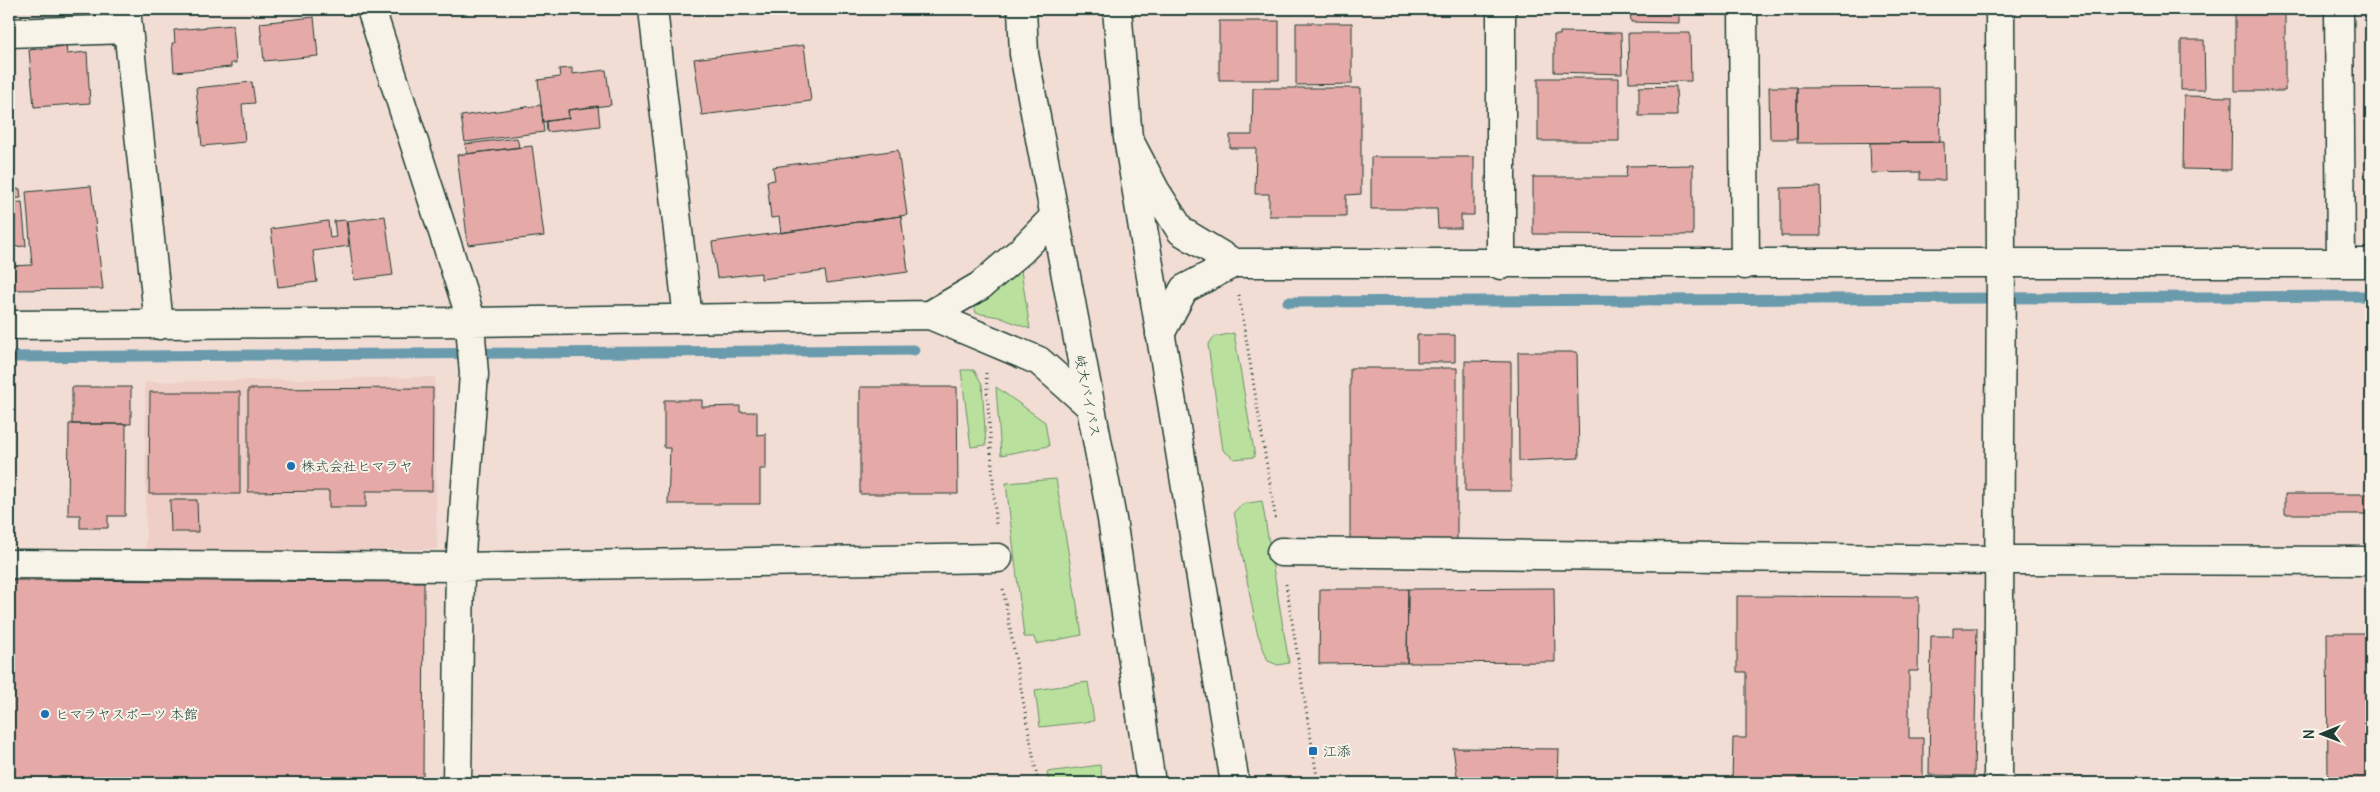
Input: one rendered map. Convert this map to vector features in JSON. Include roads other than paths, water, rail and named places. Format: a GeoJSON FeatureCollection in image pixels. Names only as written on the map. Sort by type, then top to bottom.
{"type":"FeatureCollection","features":[{"type":"Feature","properties":{"kind":"main road"},"geometry":{"type":"LineString","coordinates":[[372,9],[471,329],[474,374],[460,567],[457,783]]}},
{"type":"Feature","properties":{"kind":"main road"},"geometry":{"type":"LineString","coordinates":[[653,9],[688,319]]}},
{"type":"Feature","properties":{"kind":"main road","name":"岐大バイパス"},"geometry":{"type":"LineString","coordinates":[[1022,9],[1024,54],[1112,519],[1151,783]]}},
{"type":"Feature","properties":{"kind":"main road"},"geometry":{"type":"LineString","coordinates":[[1117,9],[1128,138],[1235,783]]}},
{"type":"Feature","properties":{"kind":"main road"},"geometry":{"type":"LineString","coordinates":[[1501,9],[1501,264]]}},
{"type":"Feature","properties":{"kind":"main road"},"geometry":{"type":"LineString","coordinates":[[1743,9],[1745,265]]}},
{"type":"Feature","properties":{"kind":"main road"},"geometry":{"type":"LineString","coordinates":[[1998,783],[2001,272],[2000,9]]}},
{"type":"Feature","properties":{"kind":"main road"},"geometry":{"type":"LineString","coordinates":[[2339,9],[2341,263]]}},
{"type":"Feature","properties":{"kind":"main road"},"geometry":{"type":"LineString","coordinates":[[9,33],[127,19],[159,325]]}},
{"type":"Feature","properties":{"kind":"main road"},"geometry":{"type":"LineString","coordinates":[[1128,138],[1155,190],[1181,231],[1234,263]]}},
{"type":"Feature","properties":{"kind":"main road"},"geometry":{"type":"LineString","coordinates":[[930,315],[980,286],[1022,250],[1055,216]]}},
{"type":"Feature","properties":{"kind":"main road"},"geometry":{"type":"LineString","coordinates":[[1160,334],[1184,289],[1234,263],[1745,265],[2001,272],[2371,263]]}},
{"type":"Feature","properties":{"kind":"main road"},"geometry":{"type":"LineString","coordinates":[[9,325],[471,329],[688,319],[930,315],[1039,361],[1090,406]]}},
{"type":"Feature","properties":{"kind":"main road"},"geometry":{"type":"LineString","coordinates":[[1282,552],[1998,560],[2371,561]]}},
{"type":"Feature","properties":{"kind":"main road"},"geometry":{"type":"LineString","coordinates":[[9,564],[460,567],[998,558]]}},
{"type":"Feature","properties":{"kind":"waterway"},"geometry":{"type":"LineString","coordinates":[[1288,302],[2371,296]]}},
{"type":"Feature","properties":{"kind":"waterway"},"geometry":{"type":"LineString","coordinates":[[9,357],[914,350]]}},
{"type":"Feature","properties":{"kind":"place","name":"株式会社ヒマラヤ"},"geometry":{"type":"Point","coordinates":[291,466]}},
{"type":"Feature","properties":{"kind":"place","name":"ヒマラヤスポーツ 本館"},"geometry":{"type":"Point","coordinates":[45,714]}},
{"type":"Feature","properties":{"kind":"place","name":"江添"},"geometry":{"type":"Point","coordinates":[1313,751]}}]}
